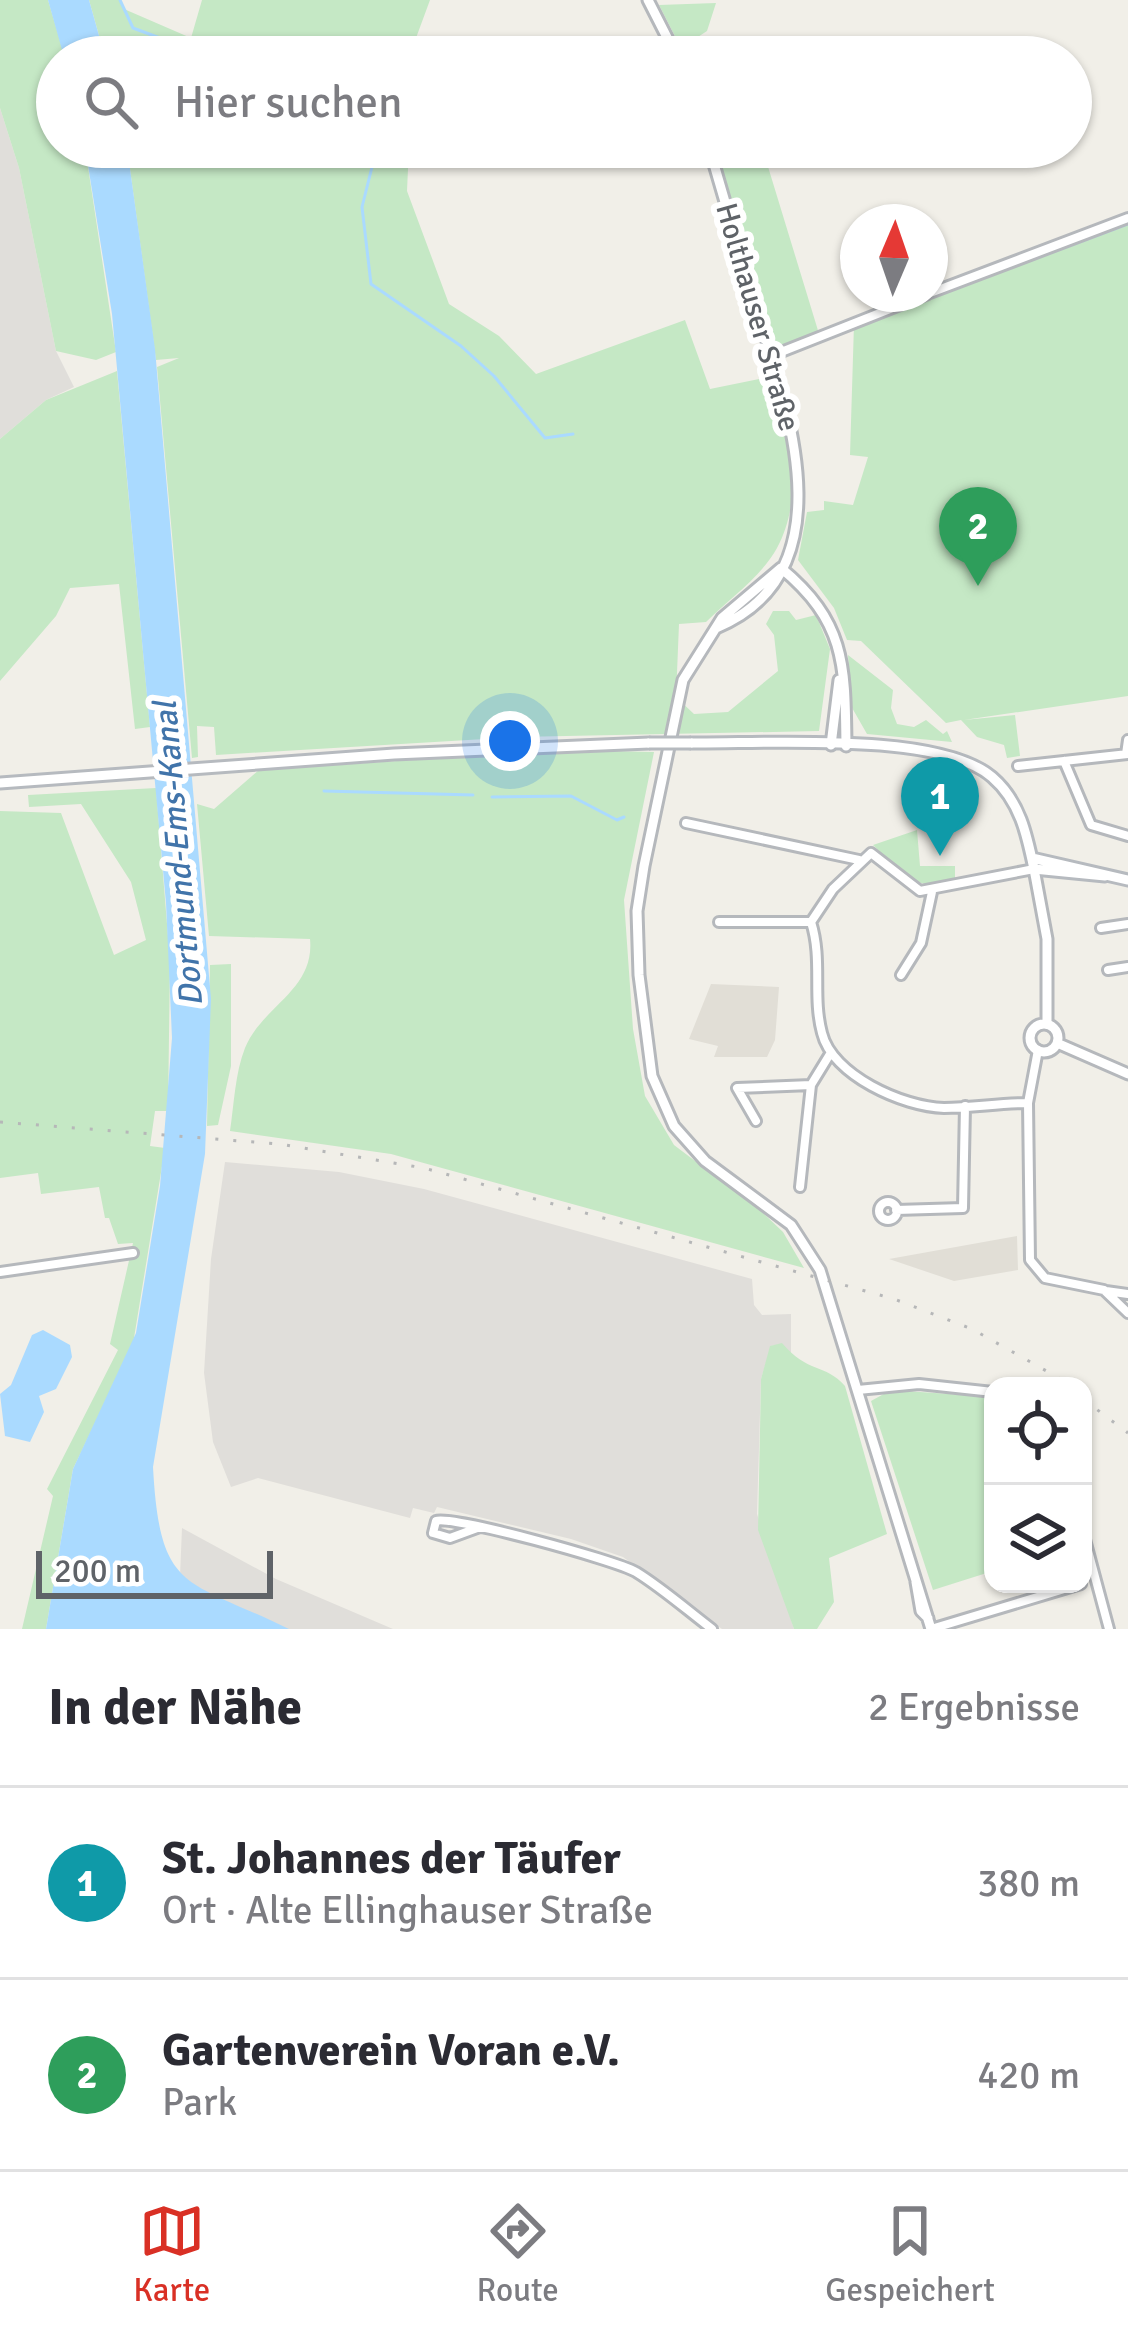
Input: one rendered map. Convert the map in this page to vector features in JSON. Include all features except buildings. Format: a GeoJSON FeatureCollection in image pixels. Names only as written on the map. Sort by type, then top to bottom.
{"type":"FeatureCollection","features":[{"type":"Feature","properties":{"kind":"street"},"geometry":{"type":"LineString","coordinates":[[652,1],[668,36]]}},
{"type":"Feature","properties":{"kind":"street","name":"Holthauser Straße"},"geometry":{"type":"LineString","coordinates":[[715,168],[792,419],[797,526],[781,568]]}},
{"type":"Feature","properties":{"kind":"street"},"geometry":{"type":"LineString","coordinates":[[948,287],[1128,218]]}},
{"type":"Feature","properties":{"kind":"street"},"geometry":{"type":"LineString","coordinates":[[772,356],[883,312]]}},
{"type":"Feature","properties":{"kind":"street"},"geometry":{"type":"LineString","coordinates":[[846,746],[830,618],[781,568],[771,588],[716,628],[683,680],[637,911],[639,974],[652,1076],[674,1126],[690,1146],[772,1207],[807,1247],[829,1292],[930,1626],[1049,1593]]}},
{"type":"Feature","properties":{"kind":"street"},"geometry":{"type":"LineString","coordinates":[[831,746],[839,680]]}},
{"type":"Feature","properties":{"kind":"street"},"geometry":{"type":"LineString","coordinates":[[1018,766],[1127,754],[1128,740]]}},
{"type":"Feature","properties":{"kind":"street"},"geometry":{"type":"LineString","coordinates":[[0,783],[477,750],[650,743],[846,746],[959,756],[1004,790],[1018,811],[1047,939],[1047,1024]]}},
{"type":"Feature","properties":{"kind":"street"},"geometry":{"type":"LineString","coordinates":[[1064,761],[1090,825],[1128,836]]}},
{"type":"Feature","properties":{"kind":"street"},"geometry":{"type":"LineString","coordinates":[[686,824],[859,860]]}},
{"type":"Feature","properties":{"kind":"street"},"geometry":{"type":"LineString","coordinates":[[811,922],[859,860],[871,853],[900,880],[932,892],[1033,864],[1128,880]]}},
{"type":"Feature","properties":{"kind":"street"},"geometry":{"type":"LineString","coordinates":[[901,975],[921,943],[932,892]]}},
{"type":"Feature","properties":{"kind":"street"},"geometry":{"type":"LineString","coordinates":[[719,922],[811,922]]}},
{"type":"Feature","properties":{"kind":"street"},"geometry":{"type":"LineString","coordinates":[[811,922],[821,960],[819,1018],[830,1054],[853,1074],[938,1108],[1028,1102]]}},
{"type":"Feature","properties":{"kind":"street"},"geometry":{"type":"LineString","coordinates":[[1101,928],[1128,924]]}},
{"type":"Feature","properties":{"kind":"street"},"geometry":{"type":"LineString","coordinates":[[1108,970],[1128,967]]}},
{"type":"Feature","properties":{"kind":"street"},"geometry":{"type":"LineString","coordinates":[[1038,1050],[1047,1052],[1057,1043],[1057,1031],[1047,1024]]}},
{"type":"Feature","properties":{"kind":"street"},"geometry":{"type":"LineString","coordinates":[[1047,1024],[1030,1035],[1038,1050],[1029,1074],[1028,1245],[1038,1273],[1128,1294]]}},
{"type":"Feature","properties":{"kind":"street"},"geometry":{"type":"LineString","coordinates":[[1057,1043],[1128,1074]]}},
{"type":"Feature","properties":{"kind":"street"},"geometry":{"type":"LineString","coordinates":[[800,1186],[811,1084],[830,1054]]}},
{"type":"Feature","properties":{"kind":"street"},"geometry":{"type":"LineString","coordinates":[[756,1121],[737,1088],[811,1084]]}},
{"type":"Feature","properties":{"kind":"street"},"geometry":{"type":"LineString","coordinates":[[896,1210],[963,1208],[965,1106]]}},
{"type":"Feature","properties":{"kind":"street"},"geometry":{"type":"LineString","coordinates":[[0,1272],[133,1253]]}},
{"type":"Feature","properties":{"kind":"street"},"geometry":{"type":"LineString","coordinates":[[1104,1290],[1128,1312]]}},
{"type":"Feature","properties":{"kind":"street"},"geometry":{"type":"LineString","coordinates":[[858,1390],[919,1384],[984,1391]]}},
{"type":"Feature","properties":{"kind":"street"},"geometry":{"type":"LineString","coordinates":[[480,1527],[450,1538],[433,1533],[440,1518],[480,1527],[635,1572],[712,1629]]}},
{"type":"Feature","properties":{"kind":"street"},"geometry":{"type":"LineString","coordinates":[[1092,1565],[1109,1629]]}},
{"type":"Feature","properties":{"kind":"street"},"geometry":{"type":"LineString","coordinates":[[1092,1581],[1096,1580]]}},
{"type":"Feature","properties":{"kind":"shaded area"},"geometry":{"type":"Polygon","coordinates":[[[0,108],[19,168],[56,351],[74,387],[46,400],[0,439],[0,108]]]}},
{"type":"Feature","properties":{"kind":"shaded area"},"geometry":{"type":"Polygon","coordinates":[[[711,984],[779,987],[775,1040],[767,1057],[714,1057],[718,1046],[689,1039],[711,984]]]}},
{"type":"Feature","properties":{"kind":"shaded area"},"geometry":{"type":"Polygon","coordinates":[[[225,1162],[339,1172],[424,1189],[752,1279],[754,1305],[762,1315],[791,1314],[791,1355],[782,1344],[771,1346],[761,1379],[757,1514],[794,1629],[722,1629],[623,1557],[571,1539],[437,1507],[434,1513],[413,1508],[410,1518],[258,1478],[231,1487],[213,1442],[204,1373],[211,1259],[225,1162]]]}},
{"type":"Feature","properties":{"kind":"shaded area"},"geometry":{"type":"Polygon","coordinates":[[[1017,1236],[1018,1270],[954,1281],[889,1259],[1017,1236]]]}},
{"type":"Feature","properties":{"kind":"shaded area"},"geometry":{"type":"Polygon","coordinates":[[[182,1528],[276,1579],[393,1629],[164,1629],[180,1576],[182,1528]]]}},
{"type":"Feature","properties":{"kind":"green space"},"geometry":{"type":"Polygon","coordinates":[[[0,0],[48,0],[59,36],[36,36],[36,168],[88,168],[116,352],[96,360],[56,351],[19,168],[0,108],[0,0]]]}},
{"type":"Feature","properties":{"kind":"green space"},"geometry":{"type":"Polygon","coordinates":[[[89,0],[121,0],[124,9],[186,36],[99,36],[89,0]]]}},
{"type":"Feature","properties":{"kind":"green space"},"geometry":{"type":"Polygon","coordinates":[[[202,0],[430,0],[417,36],[192,36],[202,0]]]}},
{"type":"Feature","properties":{"kind":"green space"},"geometry":{"type":"Polygon","coordinates":[[[716,3],[707,31],[699,36],[675,36],[659,5],[716,3]]]}},
{"type":"Feature","properties":{"kind":"green space"},"geometry":{"type":"Polygon","coordinates":[[[130,168],[408,168],[407,191],[449,304],[499,336],[536,374],[685,320],[710,389],[778,375],[793,484],[786,528],[762,569],[706,622],[679,624],[676,697],[694,714],[728,712],[778,671],[774,635],[766,624],[773,611],[789,611],[796,620],[816,615],[830,649],[819,731],[517,737],[216,755],[214,727],[197,726],[198,757],[192,758],[157,367],[179,358],[156,360],[130,168]]]}},
{"type":"Feature","properties":{"kind":"green space"},"geometry":{"type":"Polygon","coordinates":[[[715,168],[768,168],[820,337],[771,356],[715,168]]]}},
{"type":"Feature","properties":{"kind":"green space"},"geometry":{"type":"Polygon","coordinates":[[[1128,221],[1128,696],[964,720],[1015,715],[1020,756],[1007,758],[1004,745],[977,737],[961,720],[946,723],[861,641],[847,640],[834,608],[798,560],[807,512],[824,510],[824,501],[853,505],[868,457],[850,455],[854,324],[886,312],[948,312],[948,289],[1128,221]]]}},
{"type":"Feature","properties":{"kind":"green space"},"geometry":{"type":"Polygon","coordinates":[[[117,371],[150,727],[135,729],[119,584],[70,588],[56,616],[0,681],[0,439],[46,400],[117,371]]]}},
{"type":"Feature","properties":{"kind":"green space"},"geometry":{"type":"Polygon","coordinates":[[[848,655],[893,690],[891,708],[897,724],[914,727],[926,720],[943,734],[947,731],[952,742],[867,734],[851,706],[848,655]]]}},
{"type":"Feature","properties":{"kind":"green space"},"geometry":{"type":"Polygon","coordinates":[[[567,750],[654,752],[624,900],[633,1029],[645,1096],[674,1145],[761,1211],[783,1232],[804,1268],[391,1154],[230,1131],[245,1048],[304,972],[310,939],[209,936],[197,804],[214,809],[259,770],[567,750]]]}},
{"type":"Feature","properties":{"kind":"green space"},"geometry":{"type":"Polygon","coordinates":[[[156,788],[170,961],[168,1111],[155,1111],[150,1146],[165,1148],[133,1344],[73,1469],[46,1629],[22,1629],[53,1496],[47,1489],[118,1350],[110,1344],[133,1243],[118,1244],[105,1218],[99,1187],[41,1194],[38,1173],[0,1178],[0,811],[61,813],[114,955],[146,940],[131,882],[81,804],[29,807],[28,795],[156,788]]]}},
{"type":"Feature","properties":{"kind":"green space"},"geometry":{"type":"Polygon","coordinates":[[[917,830],[920,866],[955,866],[955,881],[918,882],[873,845],[917,830]]]}},
{"type":"Feature","properties":{"kind":"green space"},"geometry":{"type":"Polygon","coordinates":[[[231,964],[231,1066],[218,1125],[207,1126],[210,965],[231,964]]]}},
{"type":"Feature","properties":{"kind":"green space"},"geometry":{"type":"Polygon","coordinates":[[[782,1343],[800,1360],[845,1386],[887,1534],[829,1558],[834,1602],[817,1629],[794,1629],[758,1530],[761,1379],[770,1346],[782,1343]]]}},
{"type":"Feature","properties":{"kind":"green space"},"geometry":{"type":"Polygon","coordinates":[[[891,1390],[984,1396],[984,1574],[933,1590],[871,1401],[891,1390]]]}},
{"type":"Feature","properties":{"kind":"water"},"geometry":{"type":"Polygon","coordinates":[[[48,0],[89,0],[99,36],[58,36],[48,0]]]}},
{"type":"Feature","properties":{"kind":"water","name":"Dortmund-Ems-Kanal"},"geometry":{"type":"Polygon","coordinates":[[[88,168],[130,168],[155,349],[211,999],[205,1154],[153,1467],[157,1508],[162,1538],[184,1576],[289,1629],[46,1629],[73,1469],[136,1333],[160,1186],[172,1038],[166,903],[112,314],[88,168]]]}},
{"type":"Feature","properties":{"kind":"water"},"geometry":{"type":"Polygon","coordinates":[[[43,1330],[70,1345],[72,1357],[56,1389],[39,1396],[44,1412],[30,1442],[5,1436],[0,1394],[11,1385],[32,1335],[43,1330]]]}},
{"type":"Feature","properties":{"kind":"waterway"},"geometry":{"type":"LineString","coordinates":[[120,0],[133,28],[155,36]]}},
{"type":"Feature","properties":{"kind":"waterway"},"geometry":{"type":"LineString","coordinates":[[372,168],[362,207],[371,284],[461,346],[494,376],[545,438],[573,434]]}},
{"type":"Feature","properties":{"kind":"waterway"},"geometry":{"type":"LineString","coordinates":[[988,276],[1128,224]]}},
{"type":"Feature","properties":{"kind":"waterway"},"geometry":{"type":"LineString","coordinates":[[948,291],[982,278]]}},
{"type":"Feature","properties":{"kind":"waterway"},"geometry":{"type":"LineString","coordinates":[[324,791],[473,795]]}},
{"type":"Feature","properties":{"kind":"waterway"},"geometry":{"type":"LineString","coordinates":[[492,797],[571,796],[617,820],[624,817]]}},
{"type":"Feature","properties":{"kind":"railway"},"geometry":{"type":"LineString","coordinates":[[0,1122],[279,1144],[424,1168],[894,1299],[972,1329],[1057,1377]]}},
{"type":"Feature","properties":{"kind":"railway"},"geometry":{"type":"LineString","coordinates":[[1092,1406],[1128,1433]]}},
{"type":"Feature","properties":{"kind":"place","name":"Gartenverein Voran e.V."},"geometry":{"type":"Point","coordinates":[978,586]}},
{"type":"Feature","properties":{"kind":"place","name":"St. Johannes der Täufer"},"geometry":{"type":"Point","coordinates":[940,856]}}]}
